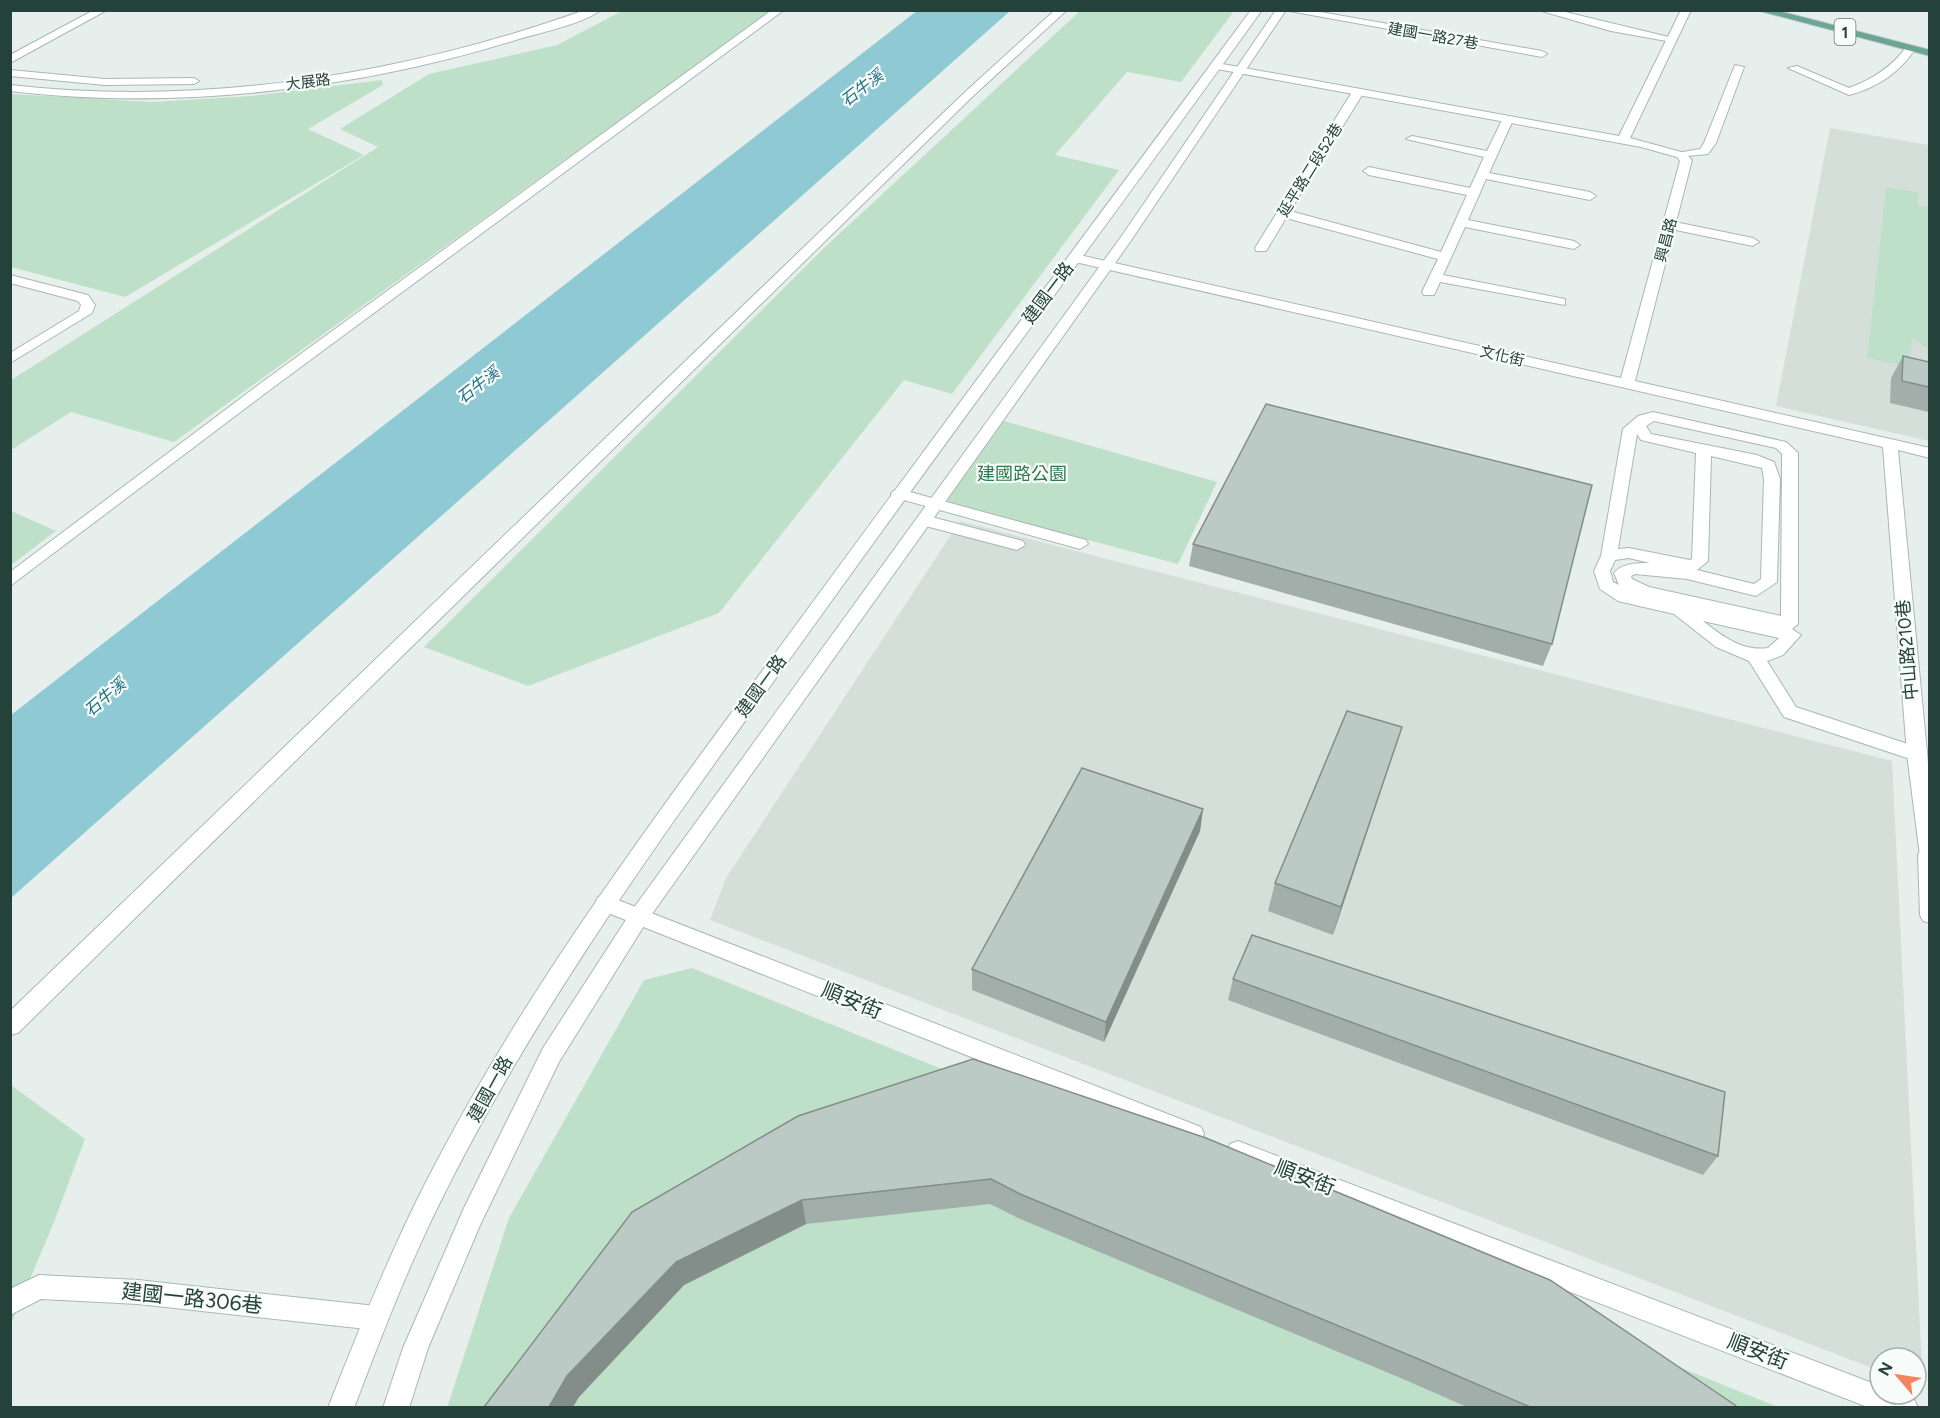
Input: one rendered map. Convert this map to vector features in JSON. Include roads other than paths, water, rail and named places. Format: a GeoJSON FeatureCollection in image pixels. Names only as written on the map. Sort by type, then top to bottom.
{"type":"FeatureCollection","features":[{"type":"Feature","properties":{"kind":"main road","name":"1"},"geometry":{"type":"LineString","coordinates":[[1761,10],[1929,52]]}},
{"type":"Feature","properties":{"kind":"main road","name":"1"},"geometry":{"type":"LineString","coordinates":[[1802,10],[1929,42]]}},
{"type":"Feature","properties":{"kind":"street"},"geometry":{"type":"LineString","coordinates":[[10,60],[102,10]]}},
{"type":"Feature","properties":{"kind":"street","name":"大展路"},"geometry":{"type":"LineString","coordinates":[[10,73],[105,82],[206,80],[314,71],[432,50],[511,30],[566,10]]}},
{"type":"Feature","properties":{"kind":"street","name":"大展路"},"geometry":{"type":"LineString","coordinates":[[10,88],[74,93],[165,94],[311,83],[402,67],[483,48],[596,10]]}},
{"type":"Feature","properties":{"kind":"street"},"geometry":{"type":"LineString","coordinates":[[10,581],[266,386],[779,10]]}},
{"type":"Feature","properties":{"kind":"street"},"geometry":{"type":"LineString","coordinates":[[10,1026],[951,111],[1062,10]]}},
{"type":"Feature","properties":{"kind":"street","name":"建國一路"},"geometry":{"type":"LineString","coordinates":[[341,1407],[416,1225],[496,1075],[605,903],[899,494],[1257,10]]}},
{"type":"Feature","properties":{"kind":"street","name":"建國一路"},"geometry":{"type":"LineString","coordinates":[[396,1407],[416,1348],[472,1216],[551,1054],[640,915],[1107,265],[1281,10]]}},
{"type":"Feature","properties":{"kind":"street","name":"建國一路27巷"},"geometry":{"type":"LineString","coordinates":[[1289,10],[1542,54]]}},
{"type":"Feature","properties":{"kind":"street"},"geometry":{"type":"LineString","coordinates":[[1543,10],[1611,28],[1672,39]]}},
{"type":"Feature","properties":{"kind":"street"},"geometry":{"type":"LineString","coordinates":[[1623,141],[1686,10]]}},
{"type":"Feature","properties":{"kind":"street"},"geometry":{"type":"LineString","coordinates":[[1793,68],[1849,92],[1876,82],[1903,60],[1911,48]]}},
{"type":"Feature","properties":{"kind":"street"},"geometry":{"type":"LineString","coordinates":[[1216,66],[1623,141],[1681,155],[1704,152],[1710,143],[1739,67]]}},
{"type":"Feature","properties":{"kind":"street","name":"延平路二段52巷"},"geometry":{"type":"LineString","coordinates":[[1261,248],[1358,92]]}},
{"type":"Feature","properties":{"kind":"street"},"geometry":{"type":"LineString","coordinates":[[1429,292],[1507,120]]}},
{"type":"Feature","properties":{"kind":"street"},"geometry":{"type":"LineString","coordinates":[[1412,139],[1491,155]]}},
{"type":"Feature","properties":{"kind":"street","name":"興昌路"},"geometry":{"type":"LineString","coordinates":[[1627,384],[1686,160],[1681,155]]}},
{"type":"Feature","properties":{"kind":"street"},"geometry":{"type":"LineString","coordinates":[[1369,171],[1474,193]]}},
{"type":"Feature","properties":{"kind":"street"},"geometry":{"type":"LineString","coordinates":[[1482,175],[1590,196]]}},
{"type":"Feature","properties":{"kind":"street"},"geometry":{"type":"LineString","coordinates":[[1283,213],[1445,257]]}},
{"type":"Feature","properties":{"kind":"street"},"geometry":{"type":"LineString","coordinates":[[1461,222],[1574,245]]}},
{"type":"Feature","properties":{"kind":"street"},"geometry":{"type":"LineString","coordinates":[[1670,225],[1753,242]]}},
{"type":"Feature","properties":{"kind":"street","name":"文化街"},"geometry":{"type":"LineString","coordinates":[[1075,258],[1929,453]]}},
{"type":"Feature","properties":{"kind":"street"},"geometry":{"type":"LineString","coordinates":[[1436,277],[1560,302]]}},
{"type":"Feature","properties":{"kind":"street"},"geometry":{"type":"LineString","coordinates":[[10,279],[83,298],[88,305],[85,313],[10,359]]}},
{"type":"Feature","properties":{"kind":"street"},"geometry":{"type":"LineString","coordinates":[[1638,426],[1646,437],[1757,459],[1769,465],[1772,479],[1769,582],[1756,590],[1649,567],[1628,569],[1622,573],[1627,586],[1648,593],[1790,624],[1790,453],[1781,445],[1653,416],[1643,419],[1638,426],[1630,429],[1610,556],[1602,572],[1606,585],[1624,597],[1792,635],[1774,653],[1756,657],[1710,638],[1680,610]]}},
{"type":"Feature","properties":{"kind":"street","name":"中山路210巷"},"geometry":{"type":"LineString","coordinates":[[1890,444],[1916,754],[1928,855],[1929,915]]}},
{"type":"Feature","properties":{"kind":"street"},"geometry":{"type":"LineString","coordinates":[[1610,556],[1629,553],[1692,566],[1700,561],[1704,450]]}},
{"type":"Feature","properties":{"kind":"street"},"geometry":{"type":"LineString","coordinates":[[899,494],[1080,544]]}},
{"type":"Feature","properties":{"kind":"street"},"geometry":{"type":"LineString","coordinates":[[924,520],[1017,545]]}},
{"type":"Feature","properties":{"kind":"street"},"geometry":{"type":"LineString","coordinates":[[1756,657],[1790,712],[1916,754]]}},
{"type":"Feature","properties":{"kind":"street","name":"順安街"},"geometry":{"type":"LineString","coordinates":[[605,903],[640,915],[998,1060],[1905,1407]]}},
{"type":"Feature","properties":{"kind":"street","name":"建國一路306巷"},"geometry":{"type":"LineString","coordinates":[[10,1303],[39,1287],[138,1292],[376,1318]]}},
{"type":"Feature","properties":{"kind":"water","name":"石牛溪"},"geometry":{"type":"Polygon","coordinates":[[[918,10],[1010,11],[11,898],[11,715],[918,10]]]}},
{"type":"Feature","properties":{"kind":"park label","name":"建國路公園"},"geometry":{"type":"Point","coordinates":[1022,474]}}]}
